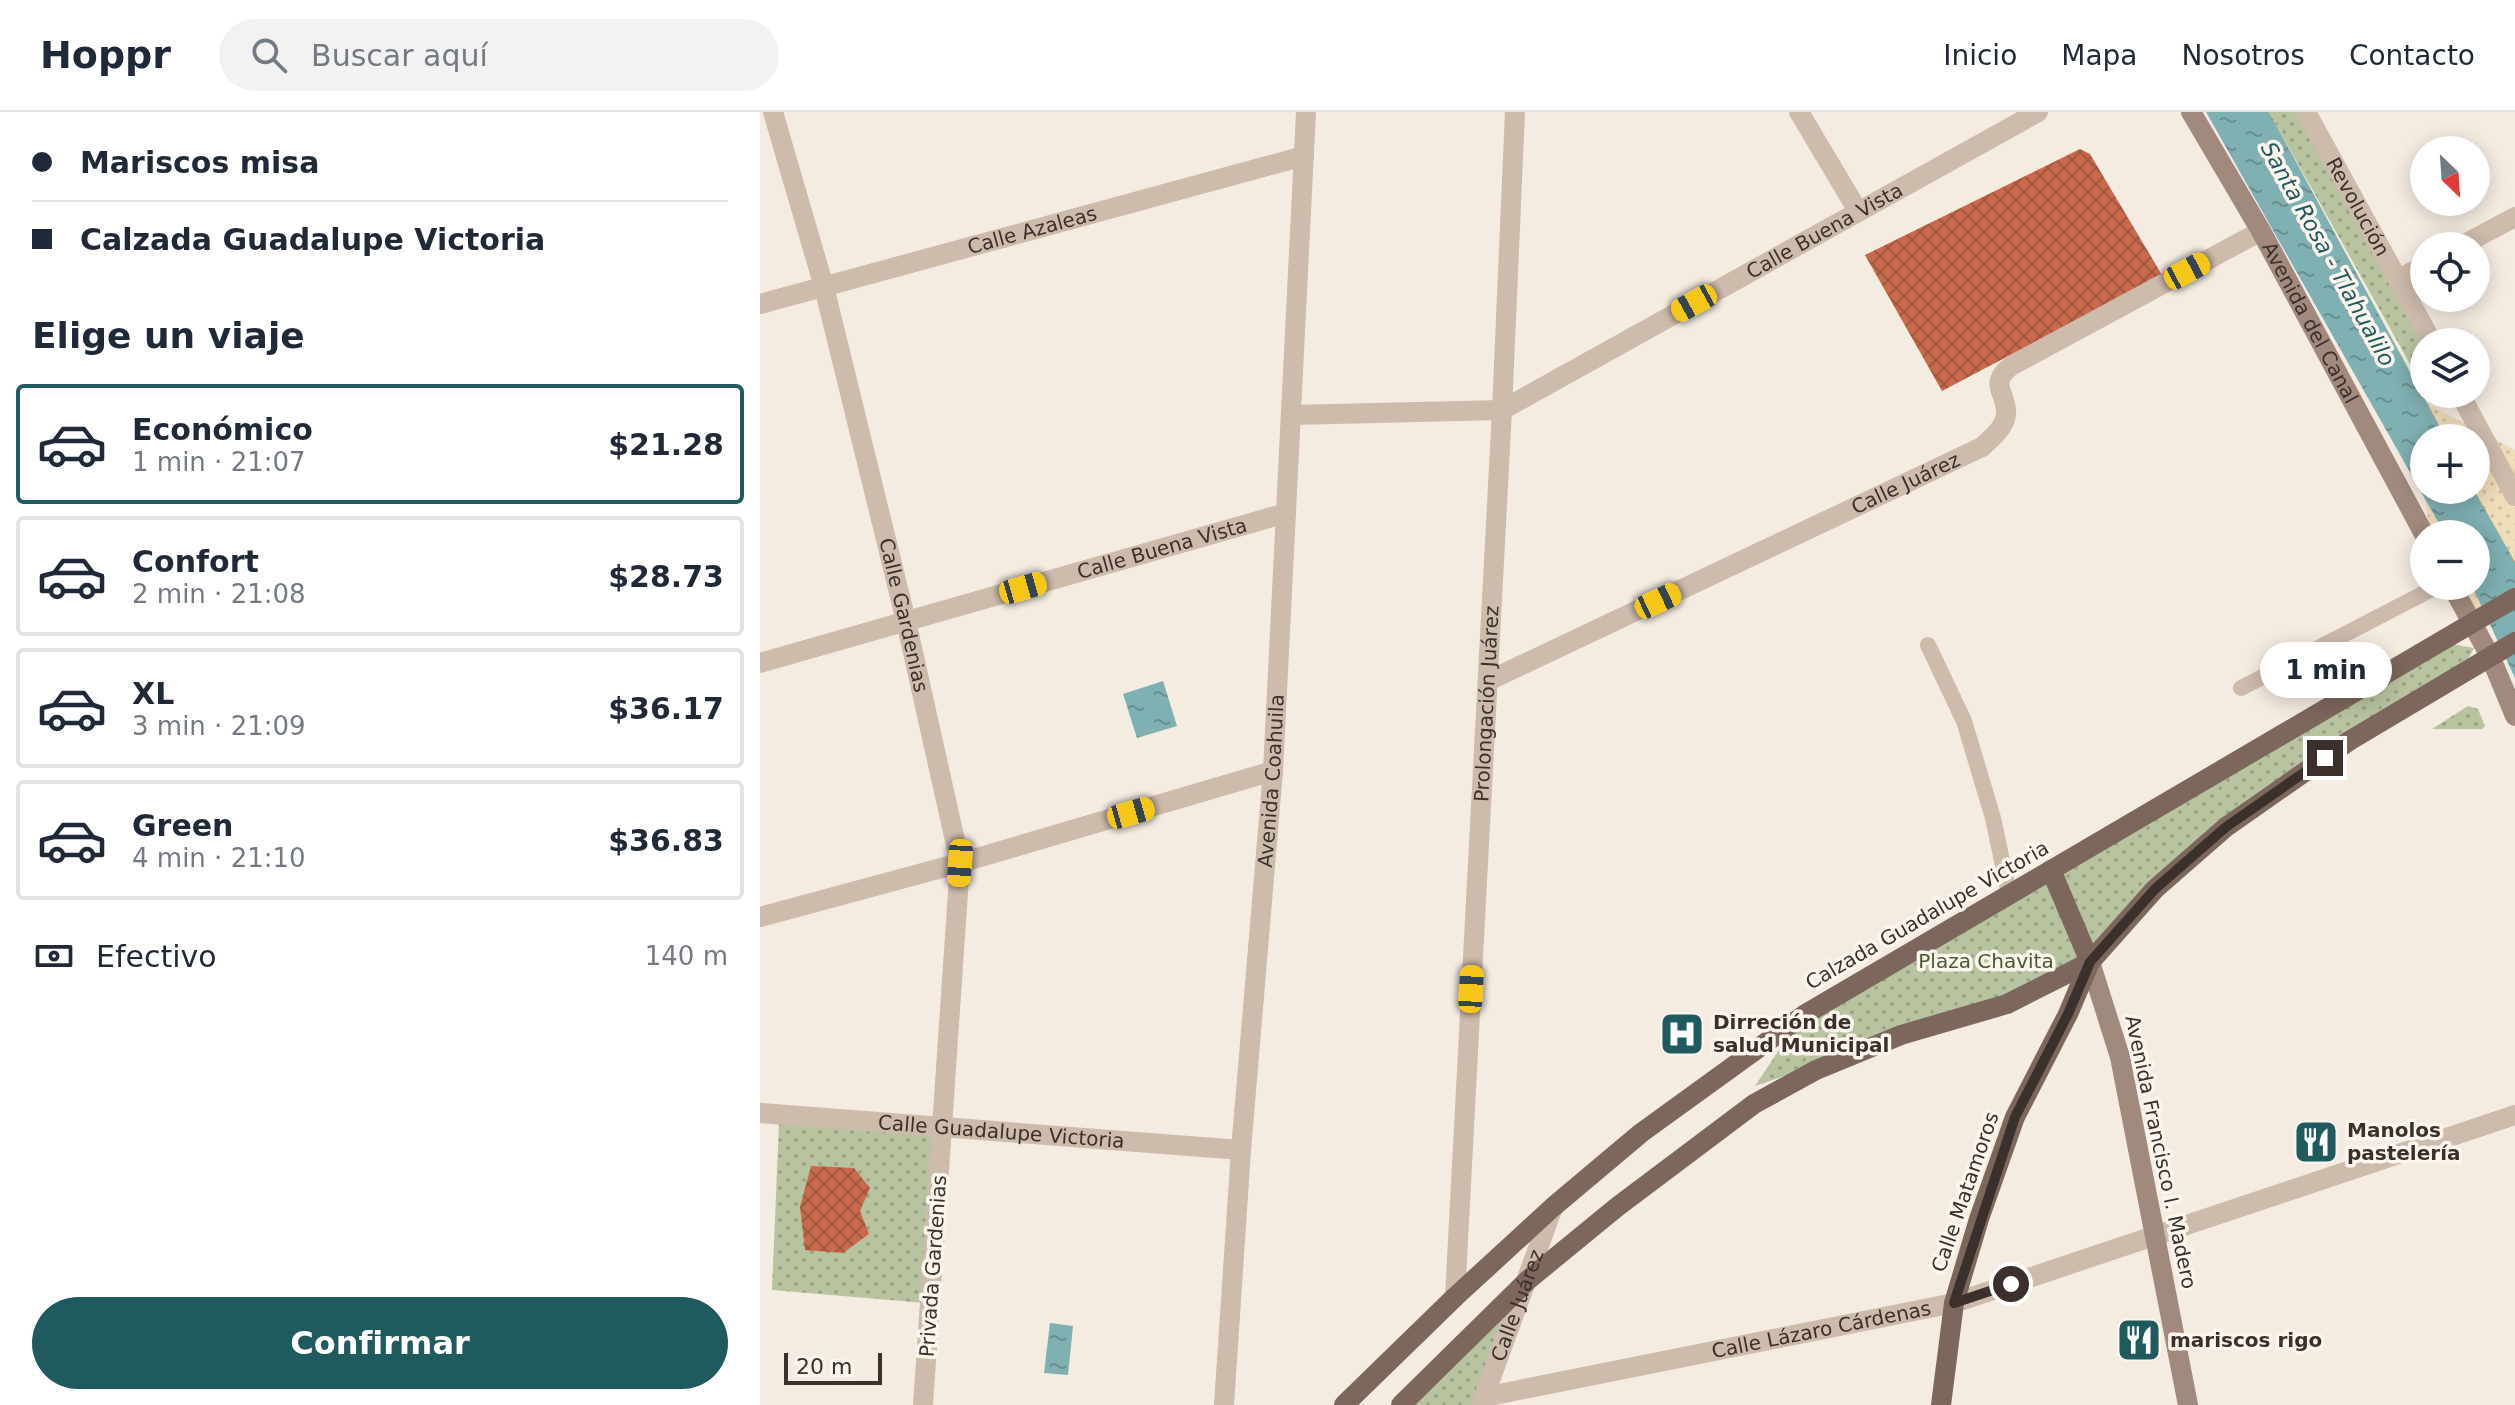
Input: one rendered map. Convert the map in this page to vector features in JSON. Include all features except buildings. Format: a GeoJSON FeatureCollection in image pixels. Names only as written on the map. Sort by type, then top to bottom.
{"type":"FeatureCollection","features":[{"type":"Feature","properties":{"kind":"main road","name":"Avenida del Canal"},"geometry":{"type":"LineString","coordinates":[[2191,112],[2261,231],[2416,520]]}},
{"type":"Feature","properties":{"kind":"main road","name":"Calzada Guadalupe Victoria"},"geometry":{"type":"LineString","coordinates":[[1344,1405],[1553,1207],[1641,1133],[1804,1015],[2515,598]]}},
{"type":"Feature","properties":{"kind":"main road"},"geometry":{"type":"LineString","coordinates":[[2460,600],[2491,658],[2515,716]]}},
{"type":"Feature","properties":{"kind":"main road"},"geometry":{"type":"LineString","coordinates":[[1401,1405],[1528,1280],[1617,1207],[1754,1104],[1816,1070],[1901,1035],[2007,1004],[2090,962],[2155,889],[2226,827],[2349,741],[2512,644]]}},
{"type":"Feature","properties":{"kind":"main road","name":"Avenida Francisco I. Madero"},"geometry":{"type":"LineString","coordinates":[[2051,870],[2090,962],[2120,1057],[2188,1405]]}},
{"type":"Feature","properties":{"kind":"main road","name":"Calle Matamoros"},"geometry":{"type":"LineString","coordinates":[[1941,1405],[1954,1303],[2015,1117],[2068,1014],[2090,962]]}},
{"type":"Feature","properties":{"kind":"street","name":"Calle Gardenias"},"geometry":{"type":"LineString","coordinates":[[773,112],[824,287],[906,621],[960,863],[942,1128]]}},
{"type":"Feature","properties":{"kind":"street","name":"Avenida Coahuila"},"geometry":{"type":"LineString","coordinates":[[1224,1405],[1241,1150],[1273,771],[1306,112]]}},
{"type":"Feature","properties":{"kind":"street","name":"Prolongación Juárez"},"geometry":{"type":"LineString","coordinates":[[1455,1297],[1515,112]]}},
{"type":"Feature","properties":{"kind":"street"},"geometry":{"type":"LineString","coordinates":[[1799,112],[1858,211]]}},
{"type":"Feature","properties":{"kind":"street","name":"Calle Buena Vista"},"geometry":{"type":"LineString","coordinates":[[1291,415],[1502,410],[2038,112]]}},
{"type":"Feature","properties":{"kind":"street","name":"Revolución"},"geometry":{"type":"LineString","coordinates":[[2306,112],[2424,328]]}},
{"type":"Feature","properties":{"kind":"street","name":"Calle Azaleas"},"geometry":{"type":"LineString","coordinates":[[760,304],[1304,156]]}},
{"type":"Feature","properties":{"kind":"street"},"geometry":{"type":"LineString","coordinates":[[2487,232],[2515,217]]}},
{"type":"Feature","properties":{"kind":"street","name":"Calle Juárez"},"geometry":{"type":"LineString","coordinates":[[1488,681],[1982,447],[1998,433],[2006,414],[1999,383],[2002,373],[2011,366],[2261,231]]}},
{"type":"Feature","properties":{"kind":"street"},"geometry":{"type":"LineString","coordinates":[[2398,279],[2410,273]]}},
{"type":"Feature","properties":{"kind":"street"},"geometry":{"type":"LineString","coordinates":[[2468,408],[2515,496]]}},
{"type":"Feature","properties":{"kind":"street","name":"Calle Buena Vista"},"geometry":{"type":"LineString","coordinates":[[760,663],[1286,513]]}},
{"type":"Feature","properties":{"kind":"street"},"geometry":{"type":"LineString","coordinates":[[760,917],[960,863],[1273,771]]}},
{"type":"Feature","properties":{"kind":"street","name":"Calle Guadalupe Victoria"},"geometry":{"type":"LineString","coordinates":[[760,1113],[1241,1150]]}},
{"type":"Feature","properties":{"kind":"street","name":"Calle Lázaro Cárdenas"},"geometry":{"type":"LineString","coordinates":[[1482,1401],[1954,1303],[2515,1115]]}},
{"type":"Feature","properties":{"kind":"street","name":"Privada Gardenias"},"geometry":{"type":"LineString","coordinates":[[923,1405],[942,1128]]}},
{"type":"Feature","properties":{"kind":"street","name":"Calle Juárez"},"geometry":{"type":"LineString","coordinates":[[1482,1401],[1553,1207]]}},
{"type":"Feature","properties":{"kind":"lane"},"geometry":{"type":"LineString","coordinates":[[2241,688],[2411,600]]}},
{"type":"Feature","properties":{"kind":"lane"},"geometry":{"type":"LineString","coordinates":[[1928,645],[1964,721],[1993,818],[2009,894]]}},
{"type":"Feature","properties":{"kind":"green space"},"geometry":{"type":"Polygon","coordinates":[[[2269,112],[2307,112],[2417,328],[2410,328],[2410,364],[2269,112]]]}},
{"type":"Feature","properties":{"kind":"green space","name":"Plaza Chavita"},"geometry":{"type":"Polygon","coordinates":[[[2451,644],[2474,648],[2463,669],[2222,824],[2084,960],[2033,991],[1755,1086],[1787,1038],[1829,994],[2451,644]]]}},
{"type":"Feature","properties":{"kind":"green space"},"geometry":{"type":"Polygon","coordinates":[[[2468,706],[2478,709],[2485,726],[2482,729],[2432,729],[2468,706]]]}},
{"type":"Feature","properties":{"kind":"green space"},"geometry":{"type":"Polygon","coordinates":[[[779,1123],[942,1132],[925,1303],[772,1290],[779,1123]]]}},
{"type":"Feature","properties":{"kind":"green space"},"geometry":{"type":"Polygon","coordinates":[[[1519,1292],[1478,1405],[1396,1405],[1519,1292]]]}},
{"type":"Feature","properties":{"kind":"sand"},"geometry":{"type":"Polygon","coordinates":[[[2407,393],[2410,395],[2410,408],[2435,408],[2466,424],[2412,424],[2407,393]]]}},
{"type":"Feature","properties":{"kind":"sand"},"geometry":{"type":"Polygon","coordinates":[[[2490,437],[2515,450],[2515,588],[2473,613],[2467,600],[2490,600],[2490,520],[2428,520],[2426,504],[2490,504],[2490,437]]]}},
{"type":"Feature","properties":{"kind":"water","name":"Santa Rosa - Tlahualilo"},"geometry":{"type":"Polygon","coordinates":[[[2206,112],[2269,112],[2410,372],[2410,408],[2430,408],[2438,424],[2410,424],[2410,472],[2206,112]]]}},
{"type":"Feature","properties":{"kind":"water"},"geometry":{"type":"Polygon","coordinates":[[[2428,504],[2482,504],[2515,562],[2515,678],[2479,600],[2490,600],[2490,520],[2437,520],[2428,504]]]}},
{"type":"Feature","properties":{"kind":"water"},"geometry":{"type":"Polygon","coordinates":[[[1163,681],[1177,726],[1137,738],[1123,694],[1163,681]]]}},
{"type":"Feature","properties":{"kind":"water"},"geometry":{"type":"Polygon","coordinates":[[[1050,1323],[1073,1326],[1068,1375],[1044,1373],[1050,1323]]]}},
{"type":"Feature","properties":{"kind":"place","name":"Dirreción de salud Municipal"},"geometry":{"type":"Point","coordinates":[1682,1034]}},
{"type":"Feature","properties":{"kind":"place","name":"Manolos pastelería"},"geometry":{"type":"Point","coordinates":[2316,1142]}},
{"type":"Feature","properties":{"kind":"place","name":"mariscos rigo"},"geometry":{"type":"Point","coordinates":[2139,1340]}},
{"type":"Feature","properties":{"kind":"route"},"geometry":{"type":"LineString","coordinates":[[2011,1284],[1954,1303],[1979,1219],[2015,1117],[2068,1014],[2090,962],[2155,889],[2226,827],[2325,758]]}}]}
